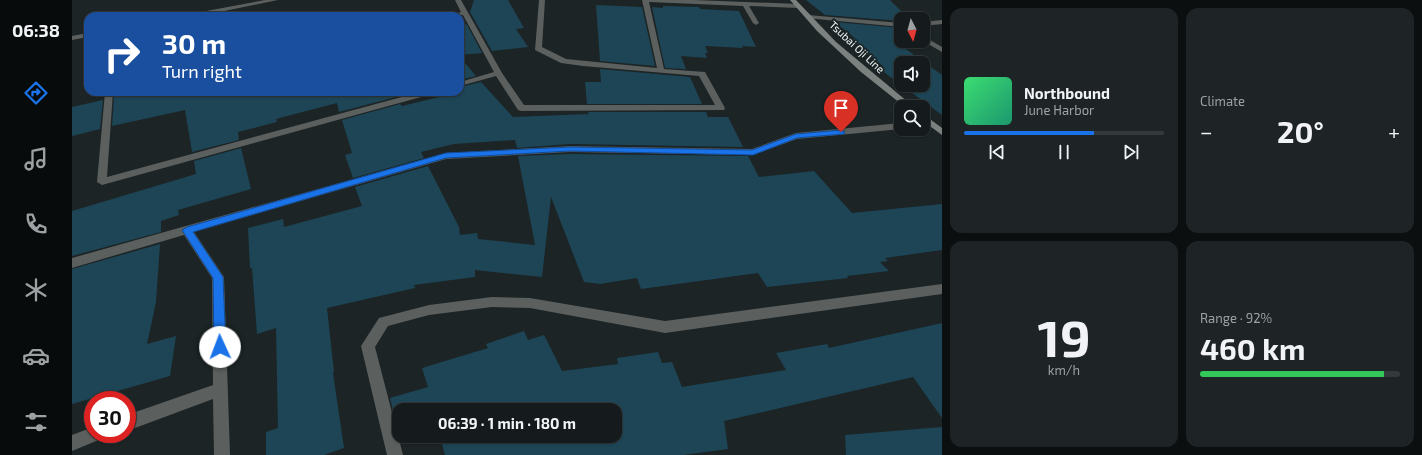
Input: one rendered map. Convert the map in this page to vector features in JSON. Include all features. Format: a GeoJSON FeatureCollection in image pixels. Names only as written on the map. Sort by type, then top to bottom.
{"type":"FeatureCollection","features":[{"type":"Feature","properties":{"kind":"main road","name":"Tsubai Oji Line"},"geometry":{"type":"LineString","coordinates":[[795,3],[859,68],[901,100]]}},
{"type":"Feature","properties":{"kind":"main road"},"geometry":{"type":"LineString","coordinates":[[930,126],[942,132]]}},
{"type":"Feature","properties":{"kind":"street"},"geometry":{"type":"LineString","coordinates":[[211,12],[275,0]]}},
{"type":"Feature","properties":{"kind":"street"},"geometry":{"type":"LineString","coordinates":[[458,0],[498,73],[521,108],[721,108],[702,74],[583,64],[564,61],[538,48],[542,0]]}},
{"type":"Feature","properties":{"kind":"street"},"geometry":{"type":"LineString","coordinates":[[661,70],[646,0],[745,4],[795,3]]}},
{"type":"Feature","properties":{"kind":"street"},"geometry":{"type":"LineString","coordinates":[[745,4],[756,23]]}},
{"type":"Feature","properties":{"kind":"street"},"geometry":{"type":"LineString","coordinates":[[808,17],[894,24]]}},
{"type":"Feature","properties":{"kind":"street"},"geometry":{"type":"LineString","coordinates":[[930,23],[942,22]]}},
{"type":"Feature","properties":{"kind":"street"},"geometry":{"type":"LineString","coordinates":[[72,38],[84,36]]}},
{"type":"Feature","properties":{"kind":"street"},"geometry":{"type":"LineString","coordinates":[[930,42],[942,50]]}},
{"type":"Feature","properties":{"kind":"street"},"geometry":{"type":"LineString","coordinates":[[464,83],[498,73]]}},
{"type":"Feature","properties":{"kind":"street"},"geometry":{"type":"LineString","coordinates":[[109,96],[102,182],[414,96]]}},
{"type":"Feature","properties":{"kind":"street"},"geometry":{"type":"LineString","coordinates":[[72,263],[446,156],[570,149],[753,152],[796,136],[894,127]]}},
{"type":"Feature","properties":{"kind":"street"},"geometry":{"type":"LineString","coordinates":[[187,230],[218,277],[222,455]]}},
{"type":"Feature","properties":{"kind":"street"},"geometry":{"type":"LineString","coordinates":[[395,455],[368,346],[384,322],[429,310],[492,302],[530,303],[665,327],[942,289]]}},
{"type":"Feature","properties":{"kind":"street"},"geometry":{"type":"LineString","coordinates":[[136,420],[221,389]]}},
{"type":"Feature","properties":{"kind":"street"},"geometry":{"type":"LineString","coordinates":[[72,443],[84,438]]}},
{"type":"Feature","properties":{"kind":"building"},"geometry":{"type":"Polygon","coordinates":[[[474,0],[508,0],[524,28],[516,29],[528,47],[492,51],[470,12],[474,0]]]}},
{"type":"Feature","properties":{"kind":"building"},"geometry":{"type":"Polygon","coordinates":[[[806,0],[890,0],[902,12],[894,12],[894,20],[825,15],[806,0]]]}},
{"type":"Feature","properties":{"kind":"building"},"geometry":{"type":"Polygon","coordinates":[[[596,5],[642,7],[655,66],[600,61],[596,5]]]}},
{"type":"Feature","properties":{"kind":"building"},"geometry":{"type":"Polygon","coordinates":[[[663,6],[699,7],[700,9],[739,11],[756,47],[742,46],[743,48],[705,46],[708,53],[705,53],[707,58],[681,56],[686,69],[665,68],[652,7],[663,8],[663,6]]]}},
{"type":"Feature","properties":{"kind":"building"},"geometry":{"type":"Polygon","coordinates":[[[835,22],[894,27],[894,48],[905,48],[916,56],[894,56],[894,80],[877,67],[883,66],[847,38],[856,39],[835,22]]]}},
{"type":"Feature","properties":{"kind":"building"},"geometry":{"type":"Polygon","coordinates":[[[466,23],[482,53],[464,55],[464,29],[466,23]]]}},
{"type":"Feature","properties":{"kind":"building"},"geometry":{"type":"Polygon","coordinates":[[[464,62],[476,76],[464,79],[464,62]]]}},
{"type":"Feature","properties":{"kind":"building"},"geometry":{"type":"Polygon","coordinates":[[[930,66],[942,75],[942,115],[930,106],[930,100],[922,100],[911,92],[930,92],[930,66]]]}},
{"type":"Feature","properties":{"kind":"building"},"geometry":{"type":"Polygon","coordinates":[[[600,69],[690,77],[702,104],[587,104],[585,82],[601,82],[600,69]]]}},
{"type":"Feature","properties":{"kind":"building"},"geometry":{"type":"Polygon","coordinates":[[[481,82],[513,117],[589,114],[588,112],[706,112],[708,117],[728,117],[743,147],[570,144],[517,148],[515,140],[454,144],[421,152],[424,158],[353,178],[345,155],[352,153],[342,120],[400,104],[402,106],[443,96],[464,96],[464,86],[481,82]]]}},
{"type":"Feature","properties":{"kind":"building"},"geometry":{"type":"Polygon","coordinates":[[[114,97],[396,97],[339,112],[337,103],[276,119],[277,122],[238,132],[239,140],[192,152],[185,110],[112,126],[114,97]]]}},
{"type":"Feature","properties":{"kind":"building"},"geometry":{"type":"Polygon","coordinates":[[[103,100],[100,129],[72,136],[72,107],[103,100]]]}},
{"type":"Feature","properties":{"kind":"building"},"geometry":{"type":"Polygon","coordinates":[[[241,148],[251,189],[178,210],[179,215],[161,221],[161,232],[72,256],[72,211],[196,174],[194,161],[241,148]]]}},
{"type":"Feature","properties":{"kind":"building"},"geometry":{"type":"Polygon","coordinates":[[[570,154],[748,156],[759,177],[814,171],[852,213],[942,204],[942,250],[885,258],[888,261],[880,262],[889,271],[847,276],[848,278],[767,287],[758,273],[641,289],[637,278],[600,284],[584,282],[551,197],[542,277],[475,270],[475,277],[414,285],[415,288],[327,308],[333,373],[344,448],[324,455],[266,455],[266,432],[278,428],[276,328],[257,334],[252,268],[250,268],[248,228],[283,219],[284,227],[362,206],[355,187],[428,166],[459,227],[460,235],[477,233],[478,239],[535,245],[518,156],[570,154]]]}},
{"type":"Feature","properties":{"kind":"building"},"geometry":{"type":"Polygon","coordinates":[[[160,244],[156,302],[147,344],[176,336],[170,376],[118,391],[84,391],[84,401],[72,404],[72,269],[160,244]]]}},
{"type":"Feature","properties":{"kind":"building"},"geometry":{"type":"Polygon","coordinates":[[[942,323],[942,418],[913,377],[724,421],[728,449],[683,455],[445,455],[442,443],[622,443],[622,403],[392,403],[392,406],[390,398],[428,387],[422,368],[488,348],[486,344],[524,331],[528,340],[544,335],[562,371],[618,364],[617,358],[658,352],[662,363],[672,362],[682,387],[786,370],[776,353],[827,344],[829,348],[942,323]]]}},
{"type":"Feature","properties":{"kind":"building"},"geometry":{"type":"Polygon","coordinates":[[[942,427],[942,455],[846,455],[845,435],[942,427]]]}},
{"type":"Feature","properties":{"kind":"route"},"geometry":{"type":"LineString","coordinates":[[220,347],[218,277],[187,230],[446,156],[570,149],[753,152],[796,136],[841,132]]}}]}
